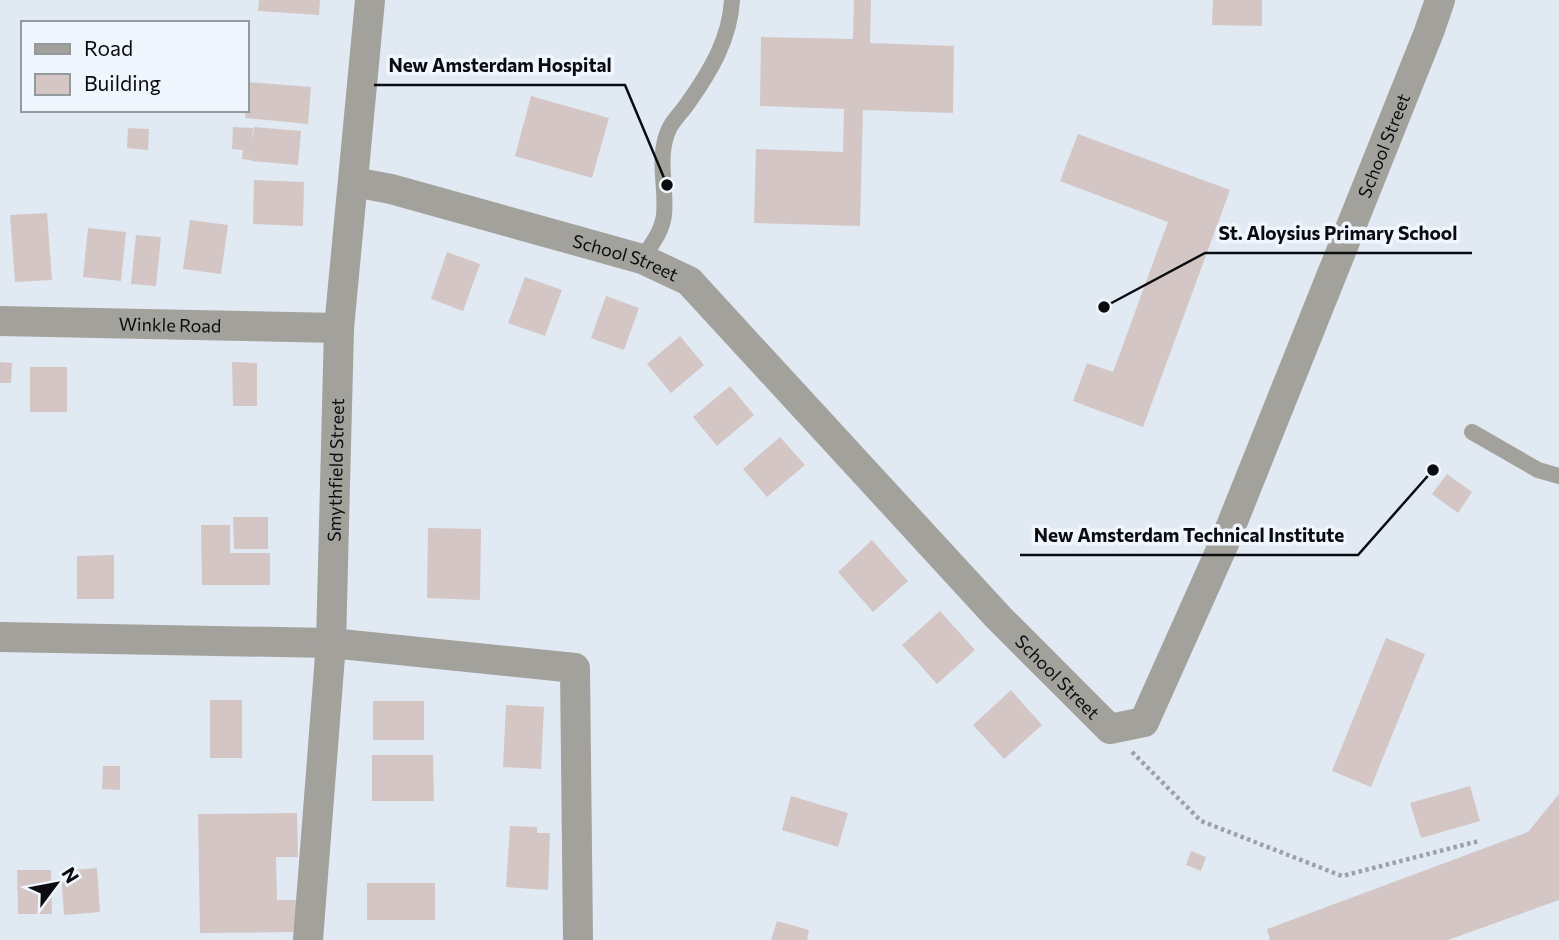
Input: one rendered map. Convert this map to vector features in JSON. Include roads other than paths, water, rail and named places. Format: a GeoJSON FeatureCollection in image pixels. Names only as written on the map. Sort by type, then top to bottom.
{"type":"FeatureCollection","features":[{"type":"Feature","properties":{"kind":"street","name":"Smythfield Street"},"geometry":{"type":"LineString","coordinates":[[308,940],[331,643],[339,328],[370,0]]}},
{"type":"Feature","properties":{"kind":"street","name":"School Street"},"geometry":{"type":"LineString","coordinates":[[354,182],[391,189],[642,258],[689,281],[999,618],[1110,729],[1144,722],[1225,541],[1440,0]]}},
{"type":"Feature","properties":{"kind":"street","name":"Winkle Road"},"geometry":{"type":"LineString","coordinates":[[0,321],[339,328]]}},
{"type":"Feature","properties":{"kind":"street"},"geometry":{"type":"LineString","coordinates":[[0,637],[331,643],[575,668],[579,940]]}},
{"type":"Feature","properties":{"kind":"lane"},"geometry":{"type":"LineString","coordinates":[[642,258],[659,233],[664,216],[662,150],[669,128],[715,61],[731,19],[732,0]]}},
{"type":"Feature","properties":{"kind":"lane"},"geometry":{"type":"LineString","coordinates":[[1472,432],[1538,470],[1559,476]]}},
{"type":"Feature","properties":{"kind":"place","name":"New Amsterdam Hospital"},"geometry":{"type":"Point","coordinates":[667,185]}},
{"type":"Feature","properties":{"kind":"place","name":"St. Aloysius Primary School"},"geometry":{"type":"Point","coordinates":[1104,307]}},
{"type":"Feature","properties":{"kind":"place","name":"New Amsterdam Technical Institute"},"geometry":{"type":"Point","coordinates":[1433,470]}}]}
